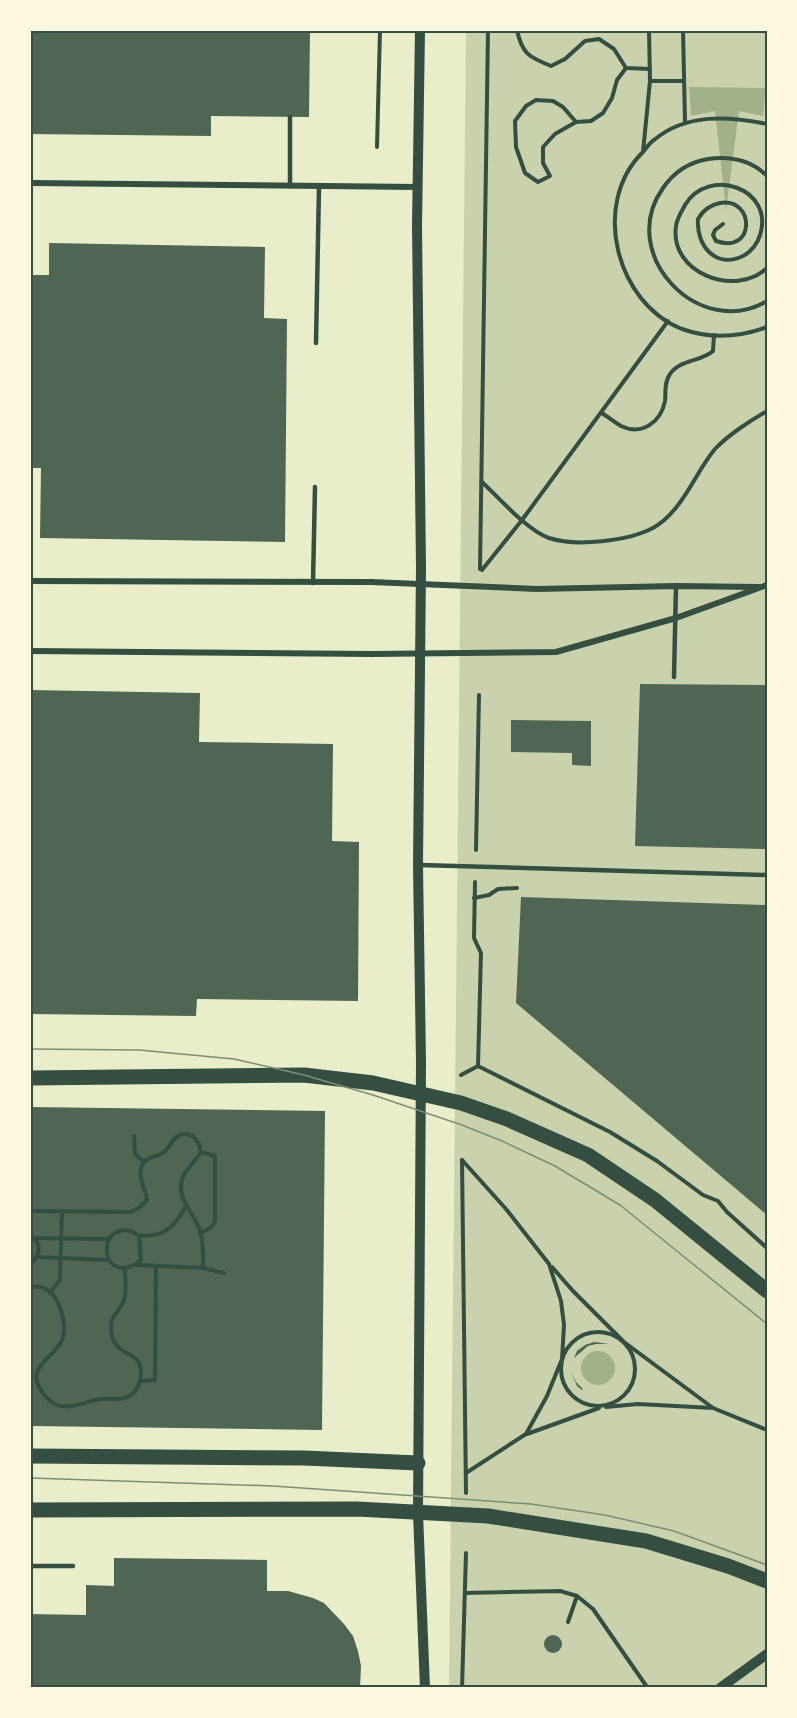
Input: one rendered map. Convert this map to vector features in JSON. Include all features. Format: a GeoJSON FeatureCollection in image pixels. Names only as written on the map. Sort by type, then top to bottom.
{"type":"FeatureCollection","features":[{"type":"Feature","properties":{"kind":"main road"},"geometry":{"type":"LineString","coordinates":[[30,1078],[304,1075],[373,1083],[461,1103],[507,1119],[588,1155],[655,1200],[767,1291]]}},
{"type":"Feature","properties":{"kind":"main road"},"geometry":{"type":"LineString","coordinates":[[30,1456],[304,1458],[418,1463]]}},
{"type":"Feature","properties":{"kind":"main road"},"geometry":{"type":"LineString","coordinates":[[30,1510],[357,1509],[488,1516],[646,1541],[728,1566],[767,1581]]}},
{"type":"Feature","properties":{"kind":"street"},"geometry":{"type":"LineString","coordinates":[[420,30],[418,187],[421,584],[418,865],[421,1063],[418,1513],[425,1688]]}},
{"type":"Feature","properties":{"kind":"street"},"geometry":{"type":"LineString","coordinates":[[30,183],[418,187]]}},
{"type":"Feature","properties":{"kind":"street"},"geometry":{"type":"LineString","coordinates":[[30,581],[421,584],[537,589],[765,586]]}},
{"type":"Feature","properties":{"kind":"street"},"geometry":{"type":"LineString","coordinates":[[30,651],[420,654],[556,652],[676,618],[765,586]]}},
{"type":"Feature","properties":{"kind":"street"},"geometry":{"type":"LineString","coordinates":[[720,1688],[767,1654]]}},
{"type":"Feature","properties":{"kind":"lane"},"geometry":{"type":"LineString","coordinates":[[290,117],[290,186]]}},
{"type":"Feature","properties":{"kind":"lane"},"geometry":{"type":"LineString","coordinates":[[316,343],[319,187]]}},
{"type":"Feature","properties":{"kind":"lane"},"geometry":{"type":"LineString","coordinates":[[313,583],[315,487]]}},
{"type":"Feature","properties":{"kind":"lane"},"geometry":{"type":"LineString","coordinates":[[674,677],[676,586]]}},
{"type":"Feature","properties":{"kind":"lane"},"geometry":{"type":"LineString","coordinates":[[418,865],[767,875]]}},
{"type":"Feature","properties":{"kind":"lane"},"geometry":{"type":"LineString","coordinates":[[30,1566],[73,1566]]}},
{"type":"Feature","properties":{"kind":"path"},"geometry":{"type":"LineString","coordinates":[[377,147],[380,30]]}},
{"type":"Feature","properties":{"kind":"path"},"geometry":{"type":"LineString","coordinates":[[488,30],[480,573],[522,520],[668,321]]}},
{"type":"Feature","properties":{"kind":"path"},"geometry":{"type":"LineString","coordinates":[[517,30],[520,45],[531,58],[551,66],[565,59],[585,41],[599,39],[614,49],[626,68]]}},
{"type":"Feature","properties":{"kind":"path"},"geometry":{"type":"LineString","coordinates":[[643,152],[650,81],[649,30]]}},
{"type":"Feature","properties":{"kind":"path"},"geometry":{"type":"LineString","coordinates":[[683,30],[685,122]]}},
{"type":"Feature","properties":{"kind":"path"},"geometry":{"type":"LineString","coordinates":[[626,68],[650,69]]}},
{"type":"Feature","properties":{"kind":"path"},"geometry":{"type":"LineString","coordinates":[[576,122],[563,107],[553,101],[536,100],[526,106],[515,121],[516,147],[525,173],[538,182],[550,176],[543,163],[543,147],[555,134],[576,122],[591,121],[603,112],[612,99],[617,80],[626,68]]}},
{"type":"Feature","properties":{"kind":"path"},"geometry":{"type":"LineString","coordinates":[[650,81],[684,81]]}},
{"type":"Feature","properties":{"kind":"path"},"geometry":{"type":"LineString","coordinates":[[767,124],[738,118],[685,122],[654,140],[634,160],[618,192],[615,211],[619,257],[626,273],[650,306],[668,321],[682,329],[714,335],[735,335],[767,327]]}},
{"type":"Feature","properties":{"kind":"path"},"geometry":{"type":"LineString","coordinates":[[767,176],[750,163],[733,159],[721,158],[689,165],[669,180],[662,189],[648,227],[653,255],[666,278],[686,297],[700,304],[723,310],[749,308],[767,301]]}},
{"type":"Feature","properties":{"kind":"path"},"geometry":{"type":"LineString","coordinates":[[723,224],[715,230],[713,235],[716,241],[725,244],[735,243],[746,230],[745,216],[735,204],[709,206],[698,219],[699,238],[708,253],[722,259],[744,256],[759,240],[763,227],[763,216],[759,206],[744,190],[726,185],[703,189],[688,200],[676,223],[675,234],[685,258],[696,271],[718,281],[732,282],[752,279],[767,268]]}},
{"type":"Feature","properties":{"kind":"path"},"geometry":{"type":"LineString","coordinates":[[602,412],[621,426],[632,429],[644,429],[656,422],[663,412],[669,375],[676,367],[692,360],[705,358],[713,351],[714,335]]}},
{"type":"Feature","properties":{"kind":"path"},"geometry":{"type":"LineString","coordinates":[[481,481],[522,520],[548,537],[581,543],[625,537],[654,528],[678,505],[716,449],[767,411]]}},
{"type":"Feature","properties":{"kind":"path"},"geometry":{"type":"LineString","coordinates":[[478,1066],[481,953],[474,938],[474,898],[479,695]]}},
{"type":"Feature","properties":{"kind":"path"},"geometry":{"type":"LineString","coordinates":[[474,898],[489,895],[498,889],[517,888]]}},
{"type":"Feature","properties":{"kind":"path"},"geometry":{"type":"LineString","coordinates":[[461,1075],[478,1066]]}},
{"type":"Feature","properties":{"kind":"path"},"geometry":{"type":"LineString","coordinates":[[478,1066],[541,1096],[629,1143],[704,1195],[718,1201],[734,1219],[767,1248]]}},
{"type":"Feature","properties":{"kind":"path"},"geometry":{"type":"LineString","coordinates":[[30,1211],[131,1212],[147,1200],[140,1169],[151,1156],[166,1151],[175,1138],[183,1134],[193,1136],[201,1152]]}},
{"type":"Feature","properties":{"kind":"path"},"geometry":{"type":"LineString","coordinates":[[134,1136],[135,1154],[144,1162]]}},
{"type":"Feature","properties":{"kind":"path"},"geometry":{"type":"LineString","coordinates":[[201,1152],[184,1175],[181,1187],[186,1206],[196,1220],[201,1233],[203,1268]]}},
{"type":"Feature","properties":{"kind":"path"},"geometry":{"type":"LineString","coordinates":[[201,1152],[215,1156],[215,1222],[201,1233]]}},
{"type":"Feature","properties":{"kind":"path"},"geometry":{"type":"LineString","coordinates":[[466,1473],[526,1434],[617,1401],[628,1393],[634,1383],[636,1368],[633,1354],[624,1342],[573,1291],[506,1209],[462,1160],[466,1500]]}},
{"type":"Feature","properties":{"kind":"path"},"geometry":{"type":"LineString","coordinates":[[186,1206],[176,1222],[160,1234],[139,1236],[134,1232],[115,1233],[109,1239],[106,1249],[109,1260],[119,1268],[137,1265],[203,1268],[224,1273]]}},
{"type":"Feature","properties":{"kind":"path"},"geometry":{"type":"LineString","coordinates":[[50,1293],[60,1280],[62,1211]]}},
{"type":"Feature","properties":{"kind":"path"},"geometry":{"type":"LineString","coordinates":[[137,1265],[141,1260],[139,1236]]}},
{"type":"Feature","properties":{"kind":"path"},"geometry":{"type":"LineString","coordinates":[[32,1237],[109,1239]]}},
{"type":"Feature","properties":{"kind":"path"},"geometry":{"type":"LineString","coordinates":[[30,1264],[37,1257],[39,1247],[32,1237]]}},
{"type":"Feature","properties":{"kind":"path"},"geometry":{"type":"LineString","coordinates":[[37,1257],[109,1260]]}},
{"type":"Feature","properties":{"kind":"path"},"geometry":{"type":"LineString","coordinates":[[549,1264],[561,1301],[564,1325],[561,1373],[565,1387],[573,1398],[586,1406],[638,1404],[713,1408]]}},
{"type":"Feature","properties":{"kind":"path"},"geometry":{"type":"LineString","coordinates":[[140,1381],[155,1380],[156,1266]]}},
{"type":"Feature","properties":{"kind":"path"},"geometry":{"type":"LineString","coordinates":[[30,1287],[46,1288],[60,1307],[62,1340],[39,1367],[38,1387],[46,1398],[56,1405],[66,1407],[102,1399],[127,1398],[136,1391],[142,1371],[138,1361],[112,1342],[111,1318],[124,1301],[125,1268]]}},
{"type":"Feature","properties":{"kind":"path"},"geometry":{"type":"LineString","coordinates":[[526,1434],[548,1396],[569,1345],[581,1336],[595,1332],[611,1334],[624,1342],[713,1408],[767,1430]]}},
{"type":"Feature","properties":{"kind":"path"},"geometry":{"type":"LineString","coordinates":[[462,1688],[466,1552]]}},
{"type":"Feature","properties":{"kind":"path"},"geometry":{"type":"LineString","coordinates":[[465,1593],[560,1592],[577,1596],[593,1609],[647,1687],[645,1688]]}},
{"type":"Feature","properties":{"kind":"path"},"geometry":{"type":"LineString","coordinates":[[568,1622],[577,1596]]}},
{"type":"Feature","properties":{"kind":"shaded area"},"geometry":{"type":"Polygon","coordinates":[[[466,30],[767,30],[767,1688],[449,1688],[466,30]]]}},
{"type":"Feature","properties":{"kind":"shaded area"},"geometry":{"type":"Polygon","coordinates":[[[689,87],[766,88],[763,116],[739,111],[726,211],[715,111],[691,116],[689,87]]]}},
{"type":"Feature","properties":{"kind":"shaded area"},"geometry":{"type":"Polygon","coordinates":[[[598,1351],[610,1356],[615,1368],[610,1380],[598,1385],[586,1380],[581,1368],[586,1356],[598,1351]]]}},
{"type":"Feature","properties":{"kind":"building"},"geometry":{"type":"Polygon","coordinates":[[[30,30],[310,30],[309,117],[211,116],[211,136],[30,134],[30,30]]]}},
{"type":"Feature","properties":{"kind":"building"},"geometry":{"type":"Polygon","coordinates":[[[49,243],[265,247],[264,318],[287,319],[285,542],[40,538],[41,468],[30,468],[30,275],[49,275],[49,243]]]}},
{"type":"Feature","properties":{"kind":"building"},"geometry":{"type":"Polygon","coordinates":[[[640,684],[767,685],[767,849],[635,846],[640,684]]]}},
{"type":"Feature","properties":{"kind":"building"},"geometry":{"type":"Polygon","coordinates":[[[30,690],[200,693],[199,742],[333,744],[332,841],[359,842],[358,1001],[197,999],[196,1016],[30,1014],[30,690]]]}},
{"type":"Feature","properties":{"kind":"building"},"geometry":{"type":"Polygon","coordinates":[[[511,720],[591,721],[591,766],[572,765],[572,753],[511,752],[511,720]]]}},
{"type":"Feature","properties":{"kind":"building"},"geometry":{"type":"Polygon","coordinates":[[[521,897],[767,905],[767,1215],[516,1003],[521,897]]]}},
{"type":"Feature","properties":{"kind":"building"},"geometry":{"type":"Polygon","coordinates":[[[30,1107],[325,1111],[322,1430],[30,1426],[30,1107]]]}},
{"type":"Feature","properties":{"kind":"building"},"geometry":{"type":"Polygon","coordinates":[[[594,1342],[609,1344],[588,1346],[574,1358],[577,1351],[594,1342]]]}},
{"type":"Feature","properties":{"kind":"building"},"geometry":{"type":"Polygon","coordinates":[[[114,1558],[267,1560],[267,1591],[288,1591],[324,1603],[353,1636],[361,1666],[360,1688],[30,1688],[30,1614],[86,1615],[86,1585],[114,1586],[114,1558]]]}},
{"type":"Feature","properties":{"kind":"building"},"geometry":{"type":"Polygon","coordinates":[[[549,1635],[557,1635],[562,1640],[560,1651],[549,1653],[544,1648],[544,1640],[549,1635]]]}},
{"type":"Feature","properties":{"kind":"tram line"},"geometry":{"type":"LineString","coordinates":[[30,1049],[139,1050],[234,1059],[304,1075],[462,1125],[555,1166],[620,1205],[767,1324]]}},
{"type":"Feature","properties":{"kind":"tram line"},"geometry":{"type":"LineString","coordinates":[[30,1478],[273,1486],[531,1504],[605,1515],[674,1531],[767,1565]]}}]}
